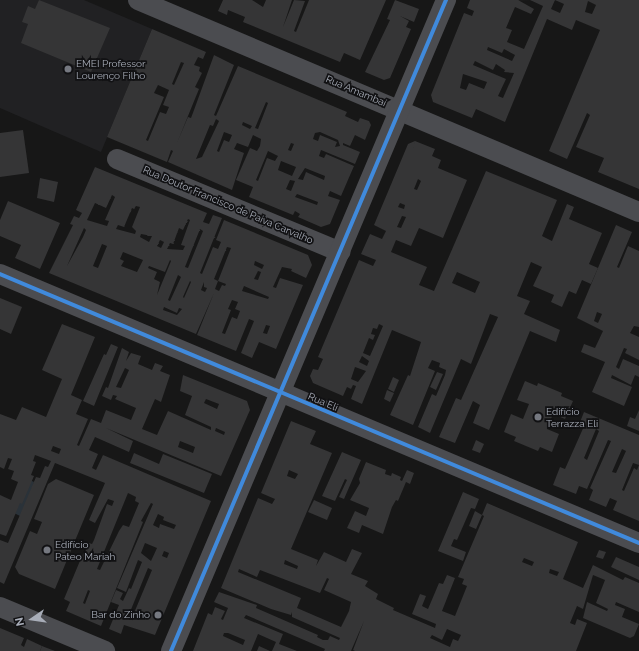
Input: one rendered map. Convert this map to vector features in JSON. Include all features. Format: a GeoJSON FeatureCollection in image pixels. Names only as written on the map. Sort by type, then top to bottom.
{"type":"FeatureCollection","features":[{"type":"Feature","properties":{"kind":"street","name":"Rua Amambaí"},"geometry":{"type":"LineString","coordinates":[[138,0],[399,109],[639,212]]}},
{"type":"Feature","properties":{"kind":"street"},"geometry":{"type":"LineString","coordinates":[[171,651],[446,0]]}},
{"type":"Feature","properties":{"kind":"street","name":"Rua Doutor Francisco de Paiva Carvalho"},"geometry":{"type":"LineString","coordinates":[[117,159],[340,252]]}},
{"type":"Feature","properties":{"kind":"street","name":"Rua Eli"},"geometry":{"type":"LineString","coordinates":[[0,274],[639,543]]}},
{"type":"Feature","properties":{"kind":"street"},"geometry":{"type":"LineString","coordinates":[[0,607],[105,651]]}},
{"type":"Feature","properties":{"kind":"shaded area","name":"EMEI Professor Lourenço Filho"},"geometry":{"type":"Polygon","coordinates":[[[0,0],[84,0],[152,29],[101,152],[0,108],[0,0]]]}},
{"type":"Feature","properties":{"kind":"shaded area"},"geometry":{"type":"Polygon","coordinates":[[[26,478],[34,482],[26,519],[12,512],[26,478]]]}},
{"type":"Feature","properties":{"kind":"building"},"geometry":{"type":"Polygon","coordinates":[[[39,0],[110,28],[91,72],[21,43],[28,24],[22,22],[28,6],[35,9],[39,0]]]}},
{"type":"Feature","properties":{"kind":"building"},"geometry":{"type":"Polygon","coordinates":[[[223,0],[252,0],[263,7],[266,0],[292,0],[283,27],[294,0],[305,1],[294,31],[296,32],[309,0],[386,0],[360,60],[344,53],[340,62],[243,22],[245,17],[228,10],[227,15],[218,11],[223,0]]]}},
{"type":"Feature","properties":{"kind":"building"},"geometry":{"type":"Polygon","coordinates":[[[395,0],[419,9],[414,22],[400,16],[409,21],[406,27],[411,29],[390,78],[384,80],[365,72],[390,20],[387,19],[395,0]]]}},
{"type":"Feature","properties":{"kind":"building"},"geometry":{"type":"Polygon","coordinates":[[[470,0],[518,0],[534,9],[531,14],[515,7],[506,28],[512,30],[507,42],[524,49],[543,6],[530,0],[555,0],[639,0],[639,189],[598,172],[604,158],[576,147],[590,115],[587,113],[567,159],[549,151],[600,30],[576,20],[572,30],[547,19],[505,122],[476,109],[472,118],[433,102],[431,95],[464,13],[472,16],[474,11],[467,8],[470,0]],[[555,0],[551,9],[560,13],[564,4],[555,0]],[[588,1],[585,12],[592,14],[596,5],[588,1]],[[488,47],[487,50],[512,61],[515,55],[504,49],[502,53],[488,47]],[[475,61],[473,65],[506,79],[498,96],[503,98],[514,73],[504,72],[505,70],[496,64],[493,70],[475,61]],[[463,74],[460,88],[466,90],[469,83],[484,89],[487,82],[463,74]]]}},
{"type":"Feature","properties":{"kind":"building"},"geometry":{"type":"Polygon","coordinates":[[[152,29],[206,52],[203,59],[198,57],[194,65],[200,67],[199,71],[202,73],[195,87],[199,89],[177,143],[188,117],[191,118],[214,55],[234,65],[214,115],[216,116],[238,66],[347,112],[345,116],[358,122],[360,118],[369,121],[371,125],[365,140],[355,135],[350,146],[343,143],[343,145],[360,152],[355,164],[321,150],[319,156],[324,158],[326,154],[354,166],[341,196],[330,191],[328,196],[340,200],[330,224],[321,227],[298,217],[300,214],[295,211],[293,215],[249,197],[253,187],[236,180],[250,148],[257,151],[260,146],[261,139],[253,135],[248,147],[237,143],[234,149],[244,153],[232,190],[168,162],[173,151],[171,150],[167,162],[107,137],[152,29]],[[181,62],[172,84],[174,85],[184,63],[181,62]],[[158,85],[154,93],[164,97],[146,140],[148,141],[160,112],[166,114],[169,107],[163,105],[169,90],[158,85]],[[266,102],[255,128],[258,129],[268,103],[266,102]],[[216,119],[213,126],[210,125],[196,159],[202,157],[219,121],[216,119]],[[243,122],[242,125],[250,129],[252,126],[243,122]],[[224,132],[217,151],[219,152],[224,140],[229,142],[232,135],[224,132]],[[320,132],[315,133],[313,139],[318,141],[320,135],[337,142],[335,147],[340,146],[338,140],[320,132]],[[291,143],[288,150],[291,151],[294,144],[291,143]],[[268,151],[256,180],[258,181],[267,158],[275,161],[278,156],[268,151]],[[281,161],[278,170],[292,176],[296,167],[281,161]],[[305,168],[298,179],[303,180],[306,172],[324,180],[325,176],[305,168]],[[290,180],[286,189],[291,191],[295,181],[290,180]],[[297,194],[295,197],[317,205],[318,202],[297,194]]]}},
{"type":"Feature","properties":{"kind":"building"},"geometry":{"type":"Polygon","coordinates":[[[23,130],[29,173],[0,177],[0,133],[23,130]]]}},
{"type":"Feature","properties":{"kind":"building"},"geometry":{"type":"Polygon","coordinates":[[[415,141],[435,149],[432,156],[441,160],[438,168],[467,180],[443,238],[419,228],[411,246],[396,240],[391,252],[427,267],[419,285],[434,291],[486,171],[557,200],[542,236],[552,241],[567,204],[574,207],[569,219],[602,233],[589,264],[598,268],[591,284],[582,280],[576,294],[569,291],[562,307],[551,302],[554,295],[533,286],[542,267],[531,262],[517,296],[530,301],[524,314],[560,330],[556,342],[530,331],[489,430],[473,423],[480,405],[473,401],[455,443],[439,437],[456,398],[461,400],[498,317],[490,314],[471,364],[461,359],[430,433],[418,427],[432,394],[436,396],[445,375],[446,370],[439,367],[440,363],[432,360],[428,368],[435,371],[413,425],[390,415],[408,375],[410,376],[421,342],[392,330],[362,404],[351,399],[356,386],[353,385],[351,389],[347,387],[343,396],[313,383],[310,376],[313,369],[318,370],[323,359],[318,357],[359,260],[373,266],[376,260],[361,254],[370,234],[382,239],[386,231],[374,225],[408,144],[415,141]],[[418,179],[414,189],[417,190],[421,181],[418,179]],[[400,203],[398,207],[404,209],[405,205],[400,203]],[[402,216],[397,227],[401,228],[406,217],[402,216]],[[457,272],[452,283],[475,293],[480,282],[457,272]],[[379,324],[377,329],[373,328],[371,334],[375,335],[373,340],[369,338],[363,353],[370,356],[383,326],[379,324]],[[362,356],[359,362],[367,366],[369,361],[362,356]],[[355,367],[351,379],[358,382],[366,371],[355,367]]]}},
{"type":"Feature","properties":{"kind":"building"},"geometry":{"type":"Polygon","coordinates":[[[95,167],[207,213],[203,222],[209,224],[213,215],[222,218],[200,273],[202,274],[213,247],[218,249],[221,242],[216,240],[224,220],[308,255],[312,265],[306,278],[291,271],[292,269],[282,267],[273,287],[276,288],[280,278],[303,285],[276,349],[259,342],[252,358],[241,353],[254,321],[249,319],[236,351],[197,335],[214,293],[196,334],[49,273],[73,225],[70,224],[74,216],[79,218],[82,213],[76,210],[95,167]],[[112,195],[106,208],[95,203],[87,220],[107,226],[109,221],[105,220],[115,197],[112,195]],[[136,206],[134,209],[132,208],[124,227],[118,225],[116,229],[135,234],[136,231],[132,227],[140,207],[136,206]],[[188,219],[183,230],[179,228],[173,244],[170,243],[167,249],[183,250],[185,246],[181,245],[190,220],[188,219]],[[84,228],[67,266],[83,237],[86,230],[84,228]],[[200,229],[185,267],[188,268],[203,231],[200,229]],[[141,234],[140,237],[149,242],[152,236],[141,234]],[[160,240],[157,246],[161,248],[164,242],[160,240]],[[102,244],[93,266],[98,268],[107,246],[102,244]],[[227,247],[214,279],[218,281],[231,248],[227,247]],[[123,252],[120,259],[124,261],[121,266],[137,272],[143,260],[123,252]],[[170,260],[165,272],[149,266],[148,268],[157,272],[154,279],[160,282],[157,295],[171,261],[170,260]],[[255,261],[254,265],[262,269],[264,265],[255,261]],[[258,271],[254,279],[258,280],[261,272],[258,271]],[[178,275],[168,300],[170,301],[181,277],[178,275]],[[190,281],[183,297],[184,298],[191,282],[190,281]],[[218,281],[215,289],[219,291],[222,285],[225,286],[226,284],[218,281]],[[204,282],[201,290],[205,292],[207,288],[204,287],[204,282]],[[244,286],[242,291],[268,299],[269,297],[244,286]],[[232,300],[228,309],[231,310],[222,333],[225,334],[232,317],[237,319],[240,311],[235,309],[238,302],[232,300]],[[164,307],[163,310],[177,315],[182,309],[179,308],[177,313],[164,307]],[[266,325],[263,333],[267,334],[270,326],[266,325]]]}},
{"type":"Feature","properties":{"kind":"building"},"geometry":{"type":"Polygon","coordinates":[[[40,178],[58,182],[54,202],[37,198],[40,178]]]}},
{"type":"Feature","properties":{"kind":"building"},"geometry":{"type":"Polygon","coordinates":[[[8,201],[60,223],[40,269],[15,258],[21,245],[0,236],[0,220],[8,201]]]}},
{"type":"Feature","properties":{"kind":"building"},"geometry":{"type":"Polygon","coordinates":[[[616,225],[632,232],[617,267],[619,268],[628,246],[639,251],[639,327],[634,326],[630,333],[639,337],[639,360],[625,353],[627,349],[624,348],[616,367],[619,369],[623,359],[639,366],[639,377],[635,375],[631,385],[612,375],[611,378],[632,387],[624,406],[592,392],[605,362],[581,352],[584,344],[595,348],[603,331],[577,318],[616,225]],[[597,312],[594,321],[598,323],[602,314],[597,312]]]}},
{"type":"Feature","properties":{"kind":"building"},"geometry":{"type":"Polygon","coordinates":[[[0,298],[22,307],[11,334],[0,329],[0,298]]]}},
{"type":"Feature","properties":{"kind":"building"},"geometry":{"type":"Polygon","coordinates":[[[62,324],[95,337],[71,395],[82,400],[76,414],[88,419],[77,445],[79,446],[91,419],[101,423],[106,410],[131,420],[136,408],[115,399],[117,396],[113,395],[111,400],[102,396],[106,387],[108,388],[122,348],[129,352],[126,361],[131,353],[141,356],[138,364],[152,370],[155,363],[163,366],[160,371],[170,375],[161,402],[155,399],[142,429],[157,435],[168,411],[211,430],[211,427],[185,415],[192,396],[180,391],[183,375],[247,401],[250,410],[221,476],[106,428],[133,441],[129,452],[95,437],[89,450],[98,454],[92,468],[96,470],[103,455],[211,501],[155,635],[124,625],[121,634],[109,629],[119,605],[111,602],[116,590],[123,593],[120,599],[123,601],[129,588],[131,589],[142,562],[138,560],[126,592],[117,588],[153,504],[151,503],[141,521],[143,522],[101,626],[66,611],[70,602],[64,599],[82,556],[89,543],[92,544],[94,540],[107,504],[112,506],[114,501],[108,499],[95,523],[89,520],[105,483],[55,463],[4,584],[0,582],[0,540],[8,543],[36,477],[40,478],[45,466],[48,467],[51,461],[35,455],[33,461],[36,462],[31,475],[34,476],[22,504],[20,503],[6,536],[0,534],[0,495],[11,500],[18,482],[11,479],[14,471],[8,469],[12,459],[8,458],[4,469],[0,467],[0,414],[16,420],[22,407],[46,417],[62,379],[42,370],[62,324]],[[125,368],[116,387],[121,388],[129,370],[125,368]],[[206,399],[204,403],[217,409],[219,404],[206,399]],[[216,428],[215,431],[224,435],[225,432],[216,428]],[[180,441],[178,447],[193,453],[195,447],[180,441]],[[53,446],[51,451],[59,454],[61,449],[53,446]],[[128,493],[97,569],[100,570],[123,525],[129,527],[139,503],[135,501],[136,497],[128,493]],[[158,514],[153,525],[159,528],[160,524],[174,529],[176,525],[163,520],[164,517],[158,514]],[[145,543],[141,553],[151,561],[157,548],[145,543]],[[164,551],[162,556],[167,558],[169,553],[164,551]],[[148,568],[130,612],[134,613],[152,570],[148,568]],[[88,590],[83,603],[85,604],[90,591],[88,590]]]}},
{"type":"Feature","properties":{"kind":"building"},"geometry":{"type":"Polygon","coordinates":[[[111,344],[118,347],[94,406],[83,401],[104,354],[106,355],[111,344]]]}},
{"type":"Feature","properties":{"kind":"building"},"geometry":{"type":"Polygon","coordinates":[[[437,372],[443,374],[436,390],[430,387],[437,372]]]}},
{"type":"Feature","properties":{"kind":"building"},"geometry":{"type":"Polygon","coordinates":[[[393,377],[399,380],[394,392],[388,389],[393,377]]]}},
{"type":"Feature","properties":{"kind":"building","name":"Edifício Terrazza Eli"},"geometry":{"type":"Polygon","coordinates":[[[525,381],[537,386],[538,383],[562,393],[561,396],[573,401],[565,419],[553,414],[547,429],[559,434],[552,452],[540,447],[538,451],[514,441],[516,437],[504,432],[511,414],[523,419],[529,404],[517,400],[525,381]]]}},
{"type":"Feature","properties":{"kind":"building"},"geometry":{"type":"Polygon","coordinates":[[[387,390],[394,393],[390,402],[384,399],[387,390]]]}},
{"type":"Feature","properties":{"kind":"building"},"geometry":{"type":"Polygon","coordinates":[[[639,410],[639,431],[627,426],[630,417],[635,419],[639,410]]]}},
{"type":"Feature","properties":{"kind":"building"},"geometry":{"type":"Polygon","coordinates":[[[584,412],[639,435],[639,465],[639,521],[613,510],[617,501],[610,498],[606,507],[589,500],[593,490],[590,488],[611,441],[608,440],[587,489],[579,486],[576,494],[553,485],[560,467],[565,469],[585,424],[580,422],[584,412]],[[596,429],[584,458],[587,460],[599,431],[596,429]],[[622,449],[612,472],[616,473],[626,451],[622,449]],[[633,463],[622,490],[624,491],[634,468],[637,470],[639,465],[633,463]]]}},
{"type":"Feature","properties":{"kind":"building"},"geometry":{"type":"Polygon","coordinates":[[[291,421],[316,431],[310,444],[332,453],[291,549],[318,560],[316,566],[324,552],[346,562],[352,549],[362,553],[351,574],[368,581],[365,586],[378,594],[376,599],[394,608],[393,610],[435,628],[436,624],[412,614],[420,594],[426,596],[422,606],[428,609],[439,583],[443,584],[447,575],[455,578],[442,611],[455,616],[467,586],[462,584],[464,579],[458,577],[484,516],[482,515],[487,503],[578,542],[563,579],[583,588],[593,565],[623,580],[625,577],[639,583],[639,612],[616,602],[615,605],[625,609],[622,617],[639,624],[634,636],[630,638],[583,618],[587,602],[607,611],[608,609],[596,603],[605,580],[593,575],[583,609],[577,606],[570,623],[575,625],[577,619],[587,623],[576,651],[355,651],[353,650],[364,621],[351,651],[324,651],[325,649],[246,615],[244,618],[283,634],[279,644],[297,651],[272,651],[276,642],[258,634],[251,651],[193,651],[208,613],[212,615],[215,607],[225,611],[221,619],[223,620],[228,608],[214,602],[219,592],[257,605],[256,608],[318,635],[317,637],[323,640],[328,640],[330,636],[339,640],[340,638],[292,617],[292,612],[291,615],[271,609],[221,588],[258,498],[272,504],[275,499],[261,493],[291,421]],[[289,470],[287,476],[295,479],[298,474],[289,470]],[[524,558],[522,562],[532,566],[534,562],[524,558]],[[285,560],[284,564],[297,569],[298,566],[285,560]],[[239,569],[238,572],[301,598],[297,608],[341,627],[349,611],[351,602],[324,590],[329,579],[327,578],[320,593],[260,570],[257,577],[239,569]],[[550,569],[549,573],[557,576],[559,572],[550,569]],[[447,629],[442,640],[432,635],[430,638],[450,647],[453,639],[458,641],[461,635],[447,629]],[[224,633],[223,636],[243,645],[245,640],[228,633],[224,633]]]}},
{"type":"Feature","properties":{"kind":"building"},"geometry":{"type":"Polygon","coordinates":[[[476,440],[484,444],[480,453],[472,450],[476,440]]]}},
{"type":"Feature","properties":{"kind":"building"},"geometry":{"type":"Polygon","coordinates":[[[342,452],[361,460],[344,499],[339,497],[347,480],[345,479],[335,501],[322,496],[342,452]]]}},
{"type":"Feature","properties":{"kind":"building"},"geometry":{"type":"Polygon","coordinates":[[[134,453],[159,464],[163,454],[212,474],[204,493],[130,463],[134,453]]]}},
{"type":"Feature","properties":{"kind":"building"},"geometry":{"type":"Polygon","coordinates":[[[366,462],[386,470],[385,474],[391,476],[392,473],[401,477],[400,480],[402,481],[407,470],[414,473],[410,484],[406,482],[398,501],[396,500],[392,507],[383,534],[362,525],[359,533],[347,528],[355,511],[366,516],[369,508],[350,500],[360,483],[359,479],[366,462]]]}},
{"type":"Feature","properties":{"kind":"building","name":"Edifício Pateo Mariah"},"geometry":{"type":"Polygon","coordinates":[[[56,479],[94,495],[55,589],[19,574],[15,567],[30,531],[37,534],[42,522],[34,519],[48,484],[56,479]]]}},
{"type":"Feature","properties":{"kind":"building"},"geometry":{"type":"Polygon","coordinates":[[[463,492],[479,499],[475,509],[471,508],[457,540],[454,539],[451,546],[466,552],[463,561],[438,551],[463,492]]]}},
{"type":"Feature","properties":{"kind":"building"},"geometry":{"type":"Polygon","coordinates":[[[314,500],[332,508],[327,520],[308,512],[314,500]]]}},
{"type":"Feature","properties":{"kind":"building"},"geometry":{"type":"Polygon","coordinates":[[[475,511],[482,515],[476,529],[469,526],[475,511]]]}},
{"type":"Feature","properties":{"kind":"building"},"geometry":{"type":"Polygon","coordinates":[[[599,550],[606,552],[603,559],[596,557],[599,550]]]}},
{"type":"Feature","properties":{"kind":"building"},"geometry":{"type":"Polygon","coordinates":[[[616,557],[639,567],[639,580],[611,567],[616,557]]]}},
{"type":"Feature","properties":{"kind":"building"},"geometry":{"type":"Polygon","coordinates":[[[0,628],[24,638],[21,645],[24,647],[27,639],[42,646],[40,651],[0,651],[0,628]]]}},
{"type":"Feature","properties":{"kind":"building"},"geometry":{"type":"Polygon","coordinates":[[[42,646],[47,648],[55,651],[40,651],[42,646]]]}},
{"type":"Feature","properties":{"kind":"building"},"geometry":{"type":"Polygon","coordinates":[[[259,646],[270,651],[257,651],[259,646]]]}},
{"type":"Feature","properties":{"kind":"cycle path"},"geometry":{"type":"LineString","coordinates":[[171,651],[446,0]]}},
{"type":"Feature","properties":{"kind":"cycle path"},"geometry":{"type":"LineString","coordinates":[[0,274],[639,543]]}},
{"type":"Feature","properties":{"kind":"place","name":"EMEI Professor Lourenço Filho"},"geometry":{"type":"Point","coordinates":[68,69]}},
{"type":"Feature","properties":{"kind":"place","name":"Edifício Terrazza Eli"},"geometry":{"type":"Point","coordinates":[538,417]}},
{"type":"Feature","properties":{"kind":"place","name":"Edifício Pateo Mariah"},"geometry":{"type":"Point","coordinates":[47,550]}},
{"type":"Feature","properties":{"kind":"place","name":"Bar do Zinho"},"geometry":{"type":"Point","coordinates":[158,615]}}]}
